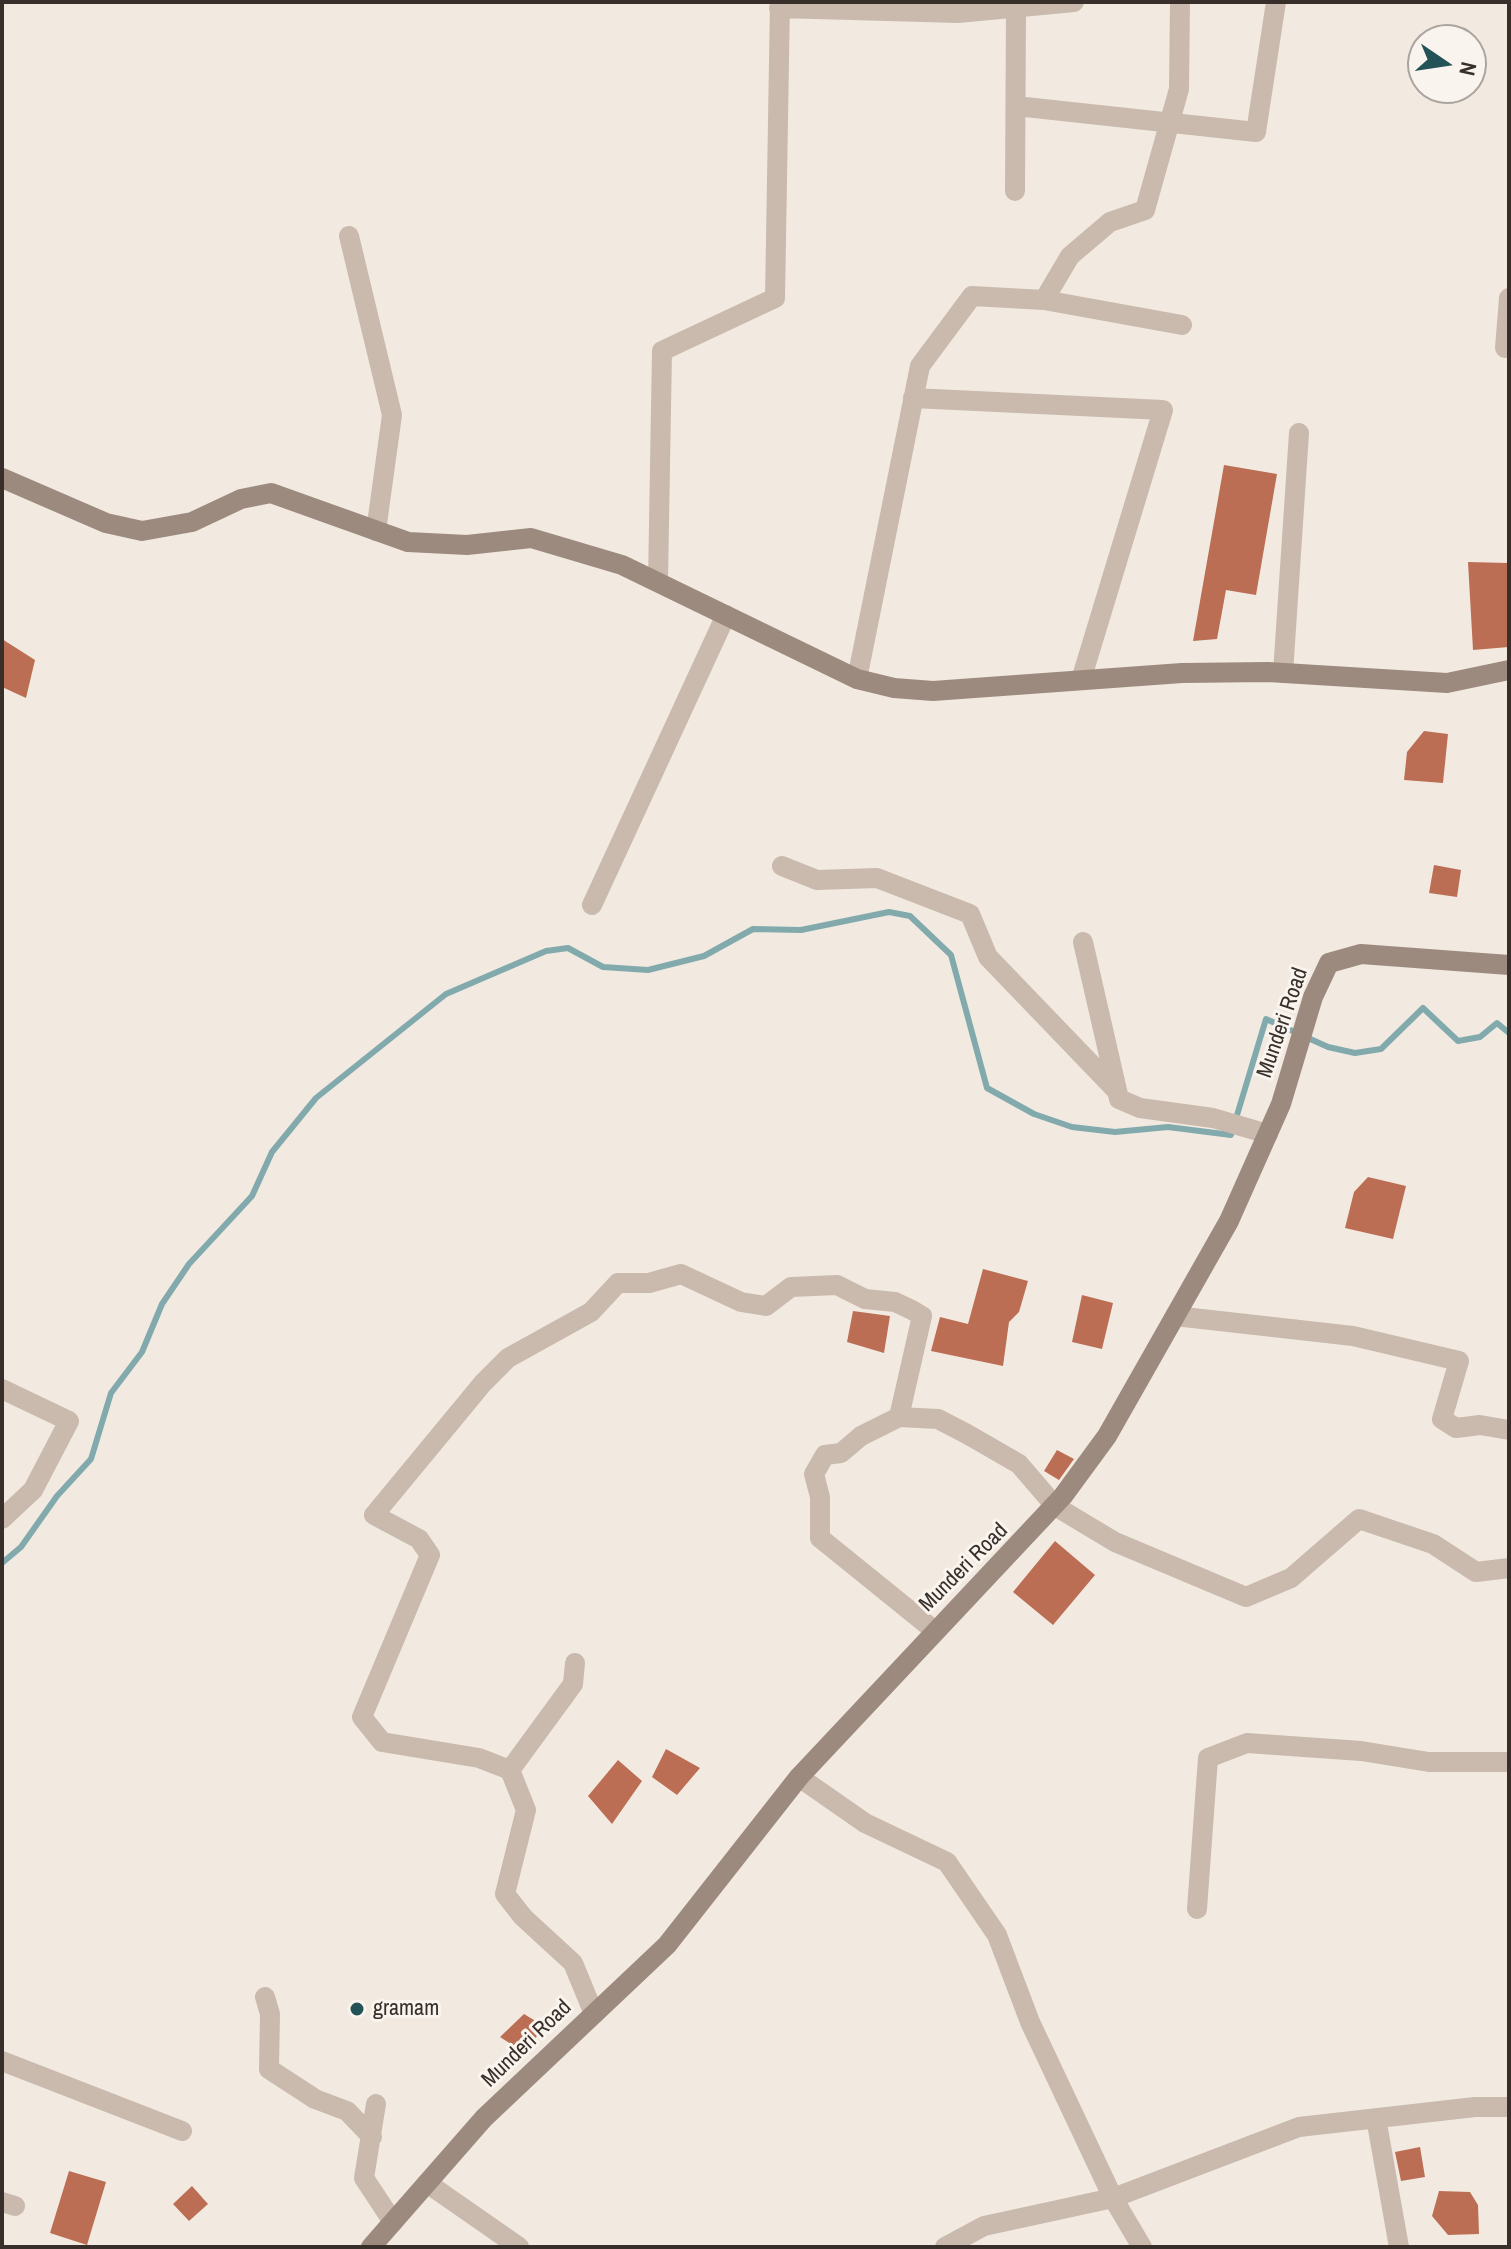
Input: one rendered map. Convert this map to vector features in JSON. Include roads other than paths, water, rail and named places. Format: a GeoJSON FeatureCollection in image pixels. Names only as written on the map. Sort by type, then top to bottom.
{"type":"FeatureCollection","features":[{"type":"Feature","properties":{"kind":"main road"},"geometry":{"type":"LineString","coordinates":[[2,478],[106,523],[142,531],[192,522],[241,499],[271,493],[408,542],[467,545],[531,538],[622,565],[857,679],[894,688],[933,691],[1182,673],[1283,673],[1447,683],[1509,670]]}},
{"type":"Feature","properties":{"kind":"main road","name":"Munderi Road"},"geometry":{"type":"LineString","coordinates":[[371,2247],[484,2118],[667,1945],[799,1777],[1055,1506],[1107,1436],[1229,1221],[1268,1134],[1329,963],[1361,954],[1509,965]]}},
{"type":"Feature","properties":{"kind":"street"},"geometry":{"type":"LineString","coordinates":[[658,581],[662,351],[775,298],[780,5],[958,13],[1074,2]]}},
{"type":"Feature","properties":{"kind":"street"},"geometry":{"type":"LineString","coordinates":[[1044,300],[1070,256],[1110,222],[1145,210],[1179,89],[1180,2]]}},
{"type":"Feature","properties":{"kind":"street"},"geometry":{"type":"LineString","coordinates":[[1016,106],[1256,132],[1276,2]]}},
{"type":"Feature","properties":{"kind":"street"},"geometry":{"type":"LineString","coordinates":[[1015,191],[1016,7]]}},
{"type":"Feature","properties":{"kind":"street"},"geometry":{"type":"LineString","coordinates":[[349,236],[392,415],[376,531]]}},
{"type":"Feature","properties":{"kind":"street"},"geometry":{"type":"LineString","coordinates":[[857,679],[920,366],[972,296],[1044,300],[1182,325]]}},
{"type":"Feature","properties":{"kind":"street"},"geometry":{"type":"LineString","coordinates":[[1505,348],[1509,298]]}},
{"type":"Feature","properties":{"kind":"street"},"geometry":{"type":"LineString","coordinates":[[913,398],[1163,410],[1081,680]]}},
{"type":"Feature","properties":{"kind":"street"},"geometry":{"type":"LineString","coordinates":[[1283,673],[1299,433]]}},
{"type":"Feature","properties":{"kind":"street"},"geometry":{"type":"LineString","coordinates":[[592,905],[726,615]]}},
{"type":"Feature","properties":{"kind":"street"},"geometry":{"type":"LineString","coordinates":[[782,866],[817,880],[877,878],[970,914],[988,957],[1116,1090]]}},
{"type":"Feature","properties":{"kind":"street"},"geometry":{"type":"LineString","coordinates":[[1083,942],[1119,1099],[1140,1108],[1222,1121],[1268,1134]]}},
{"type":"Feature","properties":{"kind":"street"},"geometry":{"type":"LineString","coordinates":[[594,2014],[573,1963],[523,1917],[505,1894],[526,1810],[510,1770],[479,1758],[382,1742],[362,1717],[430,1555],[419,1539],[374,1515],[473,1394],[508,1358],[591,1312],[618,1283],[649,1283],[681,1274],[741,1302],[766,1306],[791,1287],[837,1285],[865,1299],[875,1297],[895,1302],[922,1316],[899,1417]]}},
{"type":"Feature","properties":{"kind":"street"},"geometry":{"type":"LineString","coordinates":[[1175,1316],[1353,1336],[1459,1361],[1442,1419],[1456,1428],[1480,1425],[1509,1430]]}},
{"type":"Feature","properties":{"kind":"street"},"geometry":{"type":"LineString","coordinates":[[2,1389],[69,1421],[33,1490],[2,1519]]}},
{"type":"Feature","properties":{"kind":"street"},"geometry":{"type":"LineString","coordinates":[[935,1631],[820,1538],[820,1497],[814,1474],[825,1455],[841,1453],[861,1436],[899,1417],[938,1419],[967,1434],[1019,1464],[1055,1506],[1115,1542],[1246,1597],[1291,1578],[1359,1519],[1433,1544],[1476,1572],[1509,1568]]}},
{"type":"Feature","properties":{"kind":"street"},"geometry":{"type":"LineString","coordinates":[[510,1770],[573,1684],[575,1663]]}},
{"type":"Feature","properties":{"kind":"street"},"geometry":{"type":"LineString","coordinates":[[1197,1909],[1208,1758],[1247,1743],[1361,1751],[1429,1762],[1509,1762]]}},
{"type":"Feature","properties":{"kind":"street"},"geometry":{"type":"LineString","coordinates":[[799,1777],[865,1823],[947,1862],[997,1935],[1030,2022],[1113,2198],[1142,2247]]}},
{"type":"Feature","properties":{"kind":"street"},"geometry":{"type":"LineString","coordinates":[[265,1997],[270,2014],[269,2069],[315,2099],[347,2111],[372,2137]]}},
{"type":"Feature","properties":{"kind":"street"},"geometry":{"type":"LineString","coordinates":[[2,2061],[182,2131]]}},
{"type":"Feature","properties":{"kind":"street"},"geometry":{"type":"LineString","coordinates":[[376,2104],[364,2178],[393,2222]]}},
{"type":"Feature","properties":{"kind":"street"},"geometry":{"type":"LineString","coordinates":[[945,2247],[984,2226],[1113,2198],[1299,2127],[1475,2107],[1509,2107]]}},
{"type":"Feature","properties":{"kind":"street"},"geometry":{"type":"LineString","coordinates":[[1376,2118],[1399,2247]]}},
{"type":"Feature","properties":{"kind":"street"},"geometry":{"type":"LineString","coordinates":[[427,2183],[519,2247]]}},
{"type":"Feature","properties":{"kind":"waterway"},"geometry":{"type":"LineString","coordinates":[[2,1563],[21,1547],[57,1496],[91,1459],[111,1393],[142,1352],[162,1304],[189,1264],[252,1196],[272,1152],[316,1098],[446,994],[546,951],[568,948],[603,967],[648,970],[704,956],[753,929],[801,930],[889,912],[910,916],[951,955],[987,1088],[1034,1114],[1072,1127],[1115,1132],[1168,1127],[1231,1135],[1266,1019],[1328,1047],[1355,1053],[1381,1049],[1423,1008],[1458,1041],[1480,1037],[1497,1023],[1509,1033]]}},
{"type":"Feature","properties":{"kind":"place","name":"gramam"},"geometry":{"type":"Point","coordinates":[357,2009]}}]}
